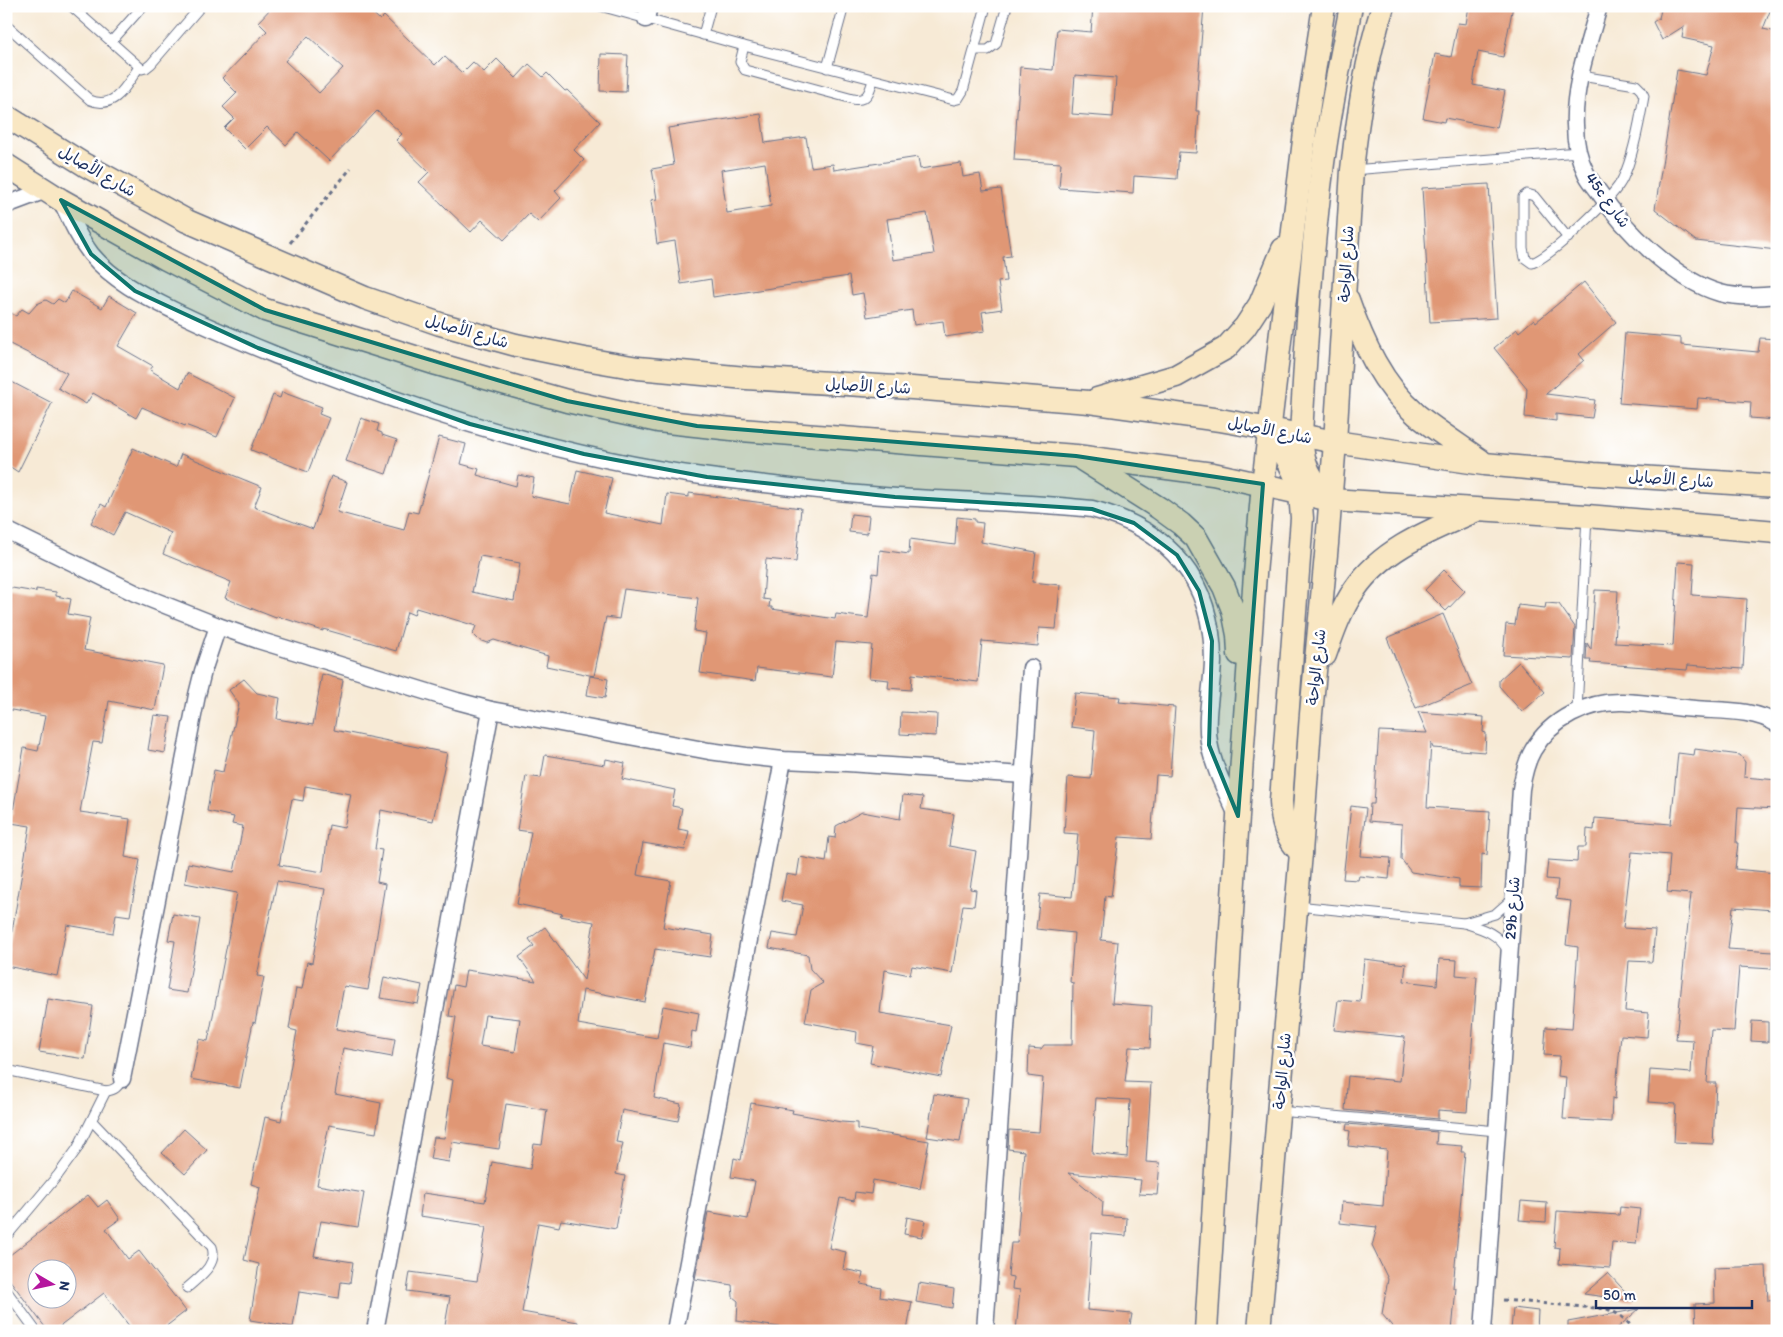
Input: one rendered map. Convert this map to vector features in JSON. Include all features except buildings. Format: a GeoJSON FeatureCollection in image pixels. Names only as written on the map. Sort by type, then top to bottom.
{"type":"FeatureCollection","features":[{"type":"Feature","properties":{"kind":"main road"},"geometry":{"type":"LineString","coordinates":[[1206,1331],[1245,712],[1264,484],[1306,124],[1324,6]]}},
{"type":"Feature","properties":{"kind":"main road"},"geometry":{"type":"LineString","coordinates":[[1331,500],[1311,479],[1305,466],[1301,451],[1301,435],[1314,243],[1323,163],[1351,6]]}},
{"type":"Feature","properties":{"kind":"main road","name":"شارع الواحة"},"geometry":{"type":"LineString","coordinates":[[1259,1331],[1331,500],[1352,170],[1357,125],[1372,39],[1383,6]]}},
{"type":"Feature","properties":{"kind":"main road","name":"شارع الأصايل"},"geometry":{"type":"LineString","coordinates":[[6,116],[85,165],[187,221],[365,298],[440,324],[516,345],[638,368],[746,378],[912,388],[1089,402],[1270,428],[1335,442],[1484,464],[1594,474],[1777,486]]}},
{"type":"Feature","properties":{"kind":"main road"},"geometry":{"type":"LineString","coordinates":[[6,165],[54,195],[204,280],[264,310],[437,364],[568,401],[658,421],[697,426],[1076,456],[1213,474],[1331,500],[1587,516],[1777,532]]}},
{"type":"Feature","properties":{"kind":"main road"},"geometry":{"type":"LineString","coordinates":[[1089,402],[1176,376],[1226,348],[1245,327],[1260,304],[1294,222]]}},
{"type":"Feature","properties":{"kind":"main road"},"geometry":{"type":"LineString","coordinates":[[1344,290],[1367,349],[1386,382],[1416,414],[1484,464]]}},
{"type":"Feature","properties":{"kind":"main road"},"geometry":{"type":"LineString","coordinates":[[1270,428],[1289,461],[1300,492],[1300,541],[1281,801],[1285,832],[1293,845],[1301,853]]}},
{"type":"Feature","properties":{"kind":"main road"},"geometry":{"type":"LineString","coordinates":[[1076,456],[1159,508],[1196,538],[1224,587],[1232,610],[1238,635],[1245,712]]}},
{"type":"Feature","properties":{"kind":"main road"},"geometry":{"type":"LineString","coordinates":[[1311,714],[1325,654],[1344,607],[1356,587],[1378,563],[1394,550],[1421,535],[1479,509]]}},
{"type":"Feature","properties":{"kind":"street","name":"45c شارع"},"geometry":{"type":"LineString","coordinates":[[1599,6],[1576,101],[1575,118],[1579,152],[1586,174],[1605,202],[1630,232],[1660,259],[1693,281],[1720,293],[1748,298],[1777,295]]}},
{"type":"Feature","properties":{"kind":"street"},"geometry":{"type":"LineString","coordinates":[[6,205],[54,195],[91,254],[134,291],[258,348],[414,406],[470,424],[584,454],[707,477],[895,497],[1092,508],[1114,514],[1134,523],[1152,534],[1177,555],[1199,591],[1208,616],[1213,665],[1208,711],[1210,745],[1214,761],[1238,816]]}},
{"type":"Feature","properties":{"kind":"street"},"geometry":{"type":"LineString","coordinates":[[6,530],[135,593],[218,626],[258,640],[492,710],[709,751],[783,760],[1024,775]]}},
{"type":"Feature","properties":{"kind":"street"},"geometry":{"type":"LineString","coordinates":[[122,1079],[197,695],[218,626]]}},
{"type":"Feature","properties":{"kind":"street"},"geometry":{"type":"LineString","coordinates":[[986,1331],[1031,668]]}},
{"type":"Feature","properties":{"kind":"street","name":"29b شارع"},"geometry":{"type":"LineString","coordinates":[[1483,1331],[1520,790],[1524,769],[1533,750],[1545,733],[1577,710],[1621,702],[1750,714],[1777,724]]}},
{"type":"Feature","properties":{"kind":"street"},"geometry":{"type":"LineString","coordinates":[[375,1331],[492,710]]}},
{"type":"Feature","properties":{"kind":"street"},"geometry":{"type":"LineString","coordinates":[[675,1331],[783,760]]}},
{"type":"Feature","properties":{"kind":"lane"},"geometry":{"type":"LineString","coordinates":[[71,6],[140,67],[146,68],[149,67],[201,6]]}},
{"type":"Feature","properties":{"kind":"lane"},"geometry":{"type":"LineString","coordinates":[[111,42],[143,6]]}},
{"type":"Feature","properties":{"kind":"lane"},"geometry":{"type":"LineString","coordinates":[[600,6],[647,13],[703,35],[950,100],[958,99],[963,91],[986,6]]}},
{"type":"Feature","properties":{"kind":"lane"},"geometry":{"type":"LineString","coordinates":[[703,35],[710,6]]}},
{"type":"Feature","properties":{"kind":"lane"},"geometry":{"type":"LineString","coordinates":[[827,68],[844,6]]}},
{"type":"Feature","properties":{"kind":"lane"},"geometry":{"type":"LineString","coordinates":[[974,50],[988,50],[996,44],[1007,6]]}},
{"type":"Feature","properties":{"kind":"lane"},"geometry":{"type":"LineString","coordinates":[[6,25],[90,100],[97,103],[104,104],[117,98],[140,67]]}},
{"type":"Feature","properties":{"kind":"lane"},"geometry":{"type":"LineString","coordinates":[[744,46],[740,62],[745,70],[853,99],[858,100],[867,96],[873,80]]}},
{"type":"Feature","properties":{"kind":"lane"},"geometry":{"type":"LineString","coordinates":[[1568,238],[1534,196],[1526,194],[1523,197],[1523,244],[1527,260],[1532,263],[1568,238],[1615,192],[1623,180],[1628,167],[1644,96],[1636,85],[1581,76]]}},
{"type":"Feature","properties":{"kind":"lane"},"geometry":{"type":"LineString","coordinates":[[1352,170],[1579,152]]}},
{"type":"Feature","properties":{"kind":"lane"},"geometry":{"type":"LineString","coordinates":[[1577,710],[1587,516]]}},
{"type":"Feature","properties":{"kind":"lane"},"geometry":{"type":"LineString","coordinates":[[1464,923],[1495,914],[1513,898]]}},
{"type":"Feature","properties":{"kind":"lane"},"geometry":{"type":"LineString","coordinates":[[1297,906],[1464,923],[1498,937],[1509,953]]}},
{"type":"Feature","properties":{"kind":"lane"},"geometry":{"type":"LineString","coordinates":[[6,1070],[106,1092],[119,1086],[122,1079]]}},
{"type":"Feature","properties":{"kind":"lane"},"geometry":{"type":"LineString","coordinates":[[6,1237],[68,1162],[92,1121],[106,1092]]}},
{"type":"Feature","properties":{"kind":"lane"},"geometry":{"type":"LineString","coordinates":[[1279,1110],[1497,1131]]}},
{"type":"Feature","properties":{"kind":"lane"},"geometry":{"type":"LineString","coordinates":[[92,1121],[212,1247],[214,1252],[212,1264],[187,1288]]}},
{"type":"Feature","properties":{"kind":"lane"},"geometry":{"type":"LineString","coordinates":[[6,1290],[36,1331]]}},
{"type":"Feature","properties":{"kind":"path"},"geometry":{"type":"LineString","coordinates":[[275,260],[351,168]]}},
{"type":"Feature","properties":{"kind":"path"},"geometry":{"type":"LineString","coordinates":[[1485,1299],[1607,1309],[1618,1313],[1636,1331]]}},
{"type":"Feature","properties":{"kind":"highlighted area"},"geometry":{"type":"Polygon","coordinates":[[[61,200],[265,310],[567,401],[697,426],[1076,456],[1263,484],[1238,816],[1209,745],[1212,641],[1199,591],[1177,555],[1134,523],[1092,509],[895,497],[707,477],[584,454],[470,424],[258,348],[135,291],[91,254],[61,200]]]}}]}
